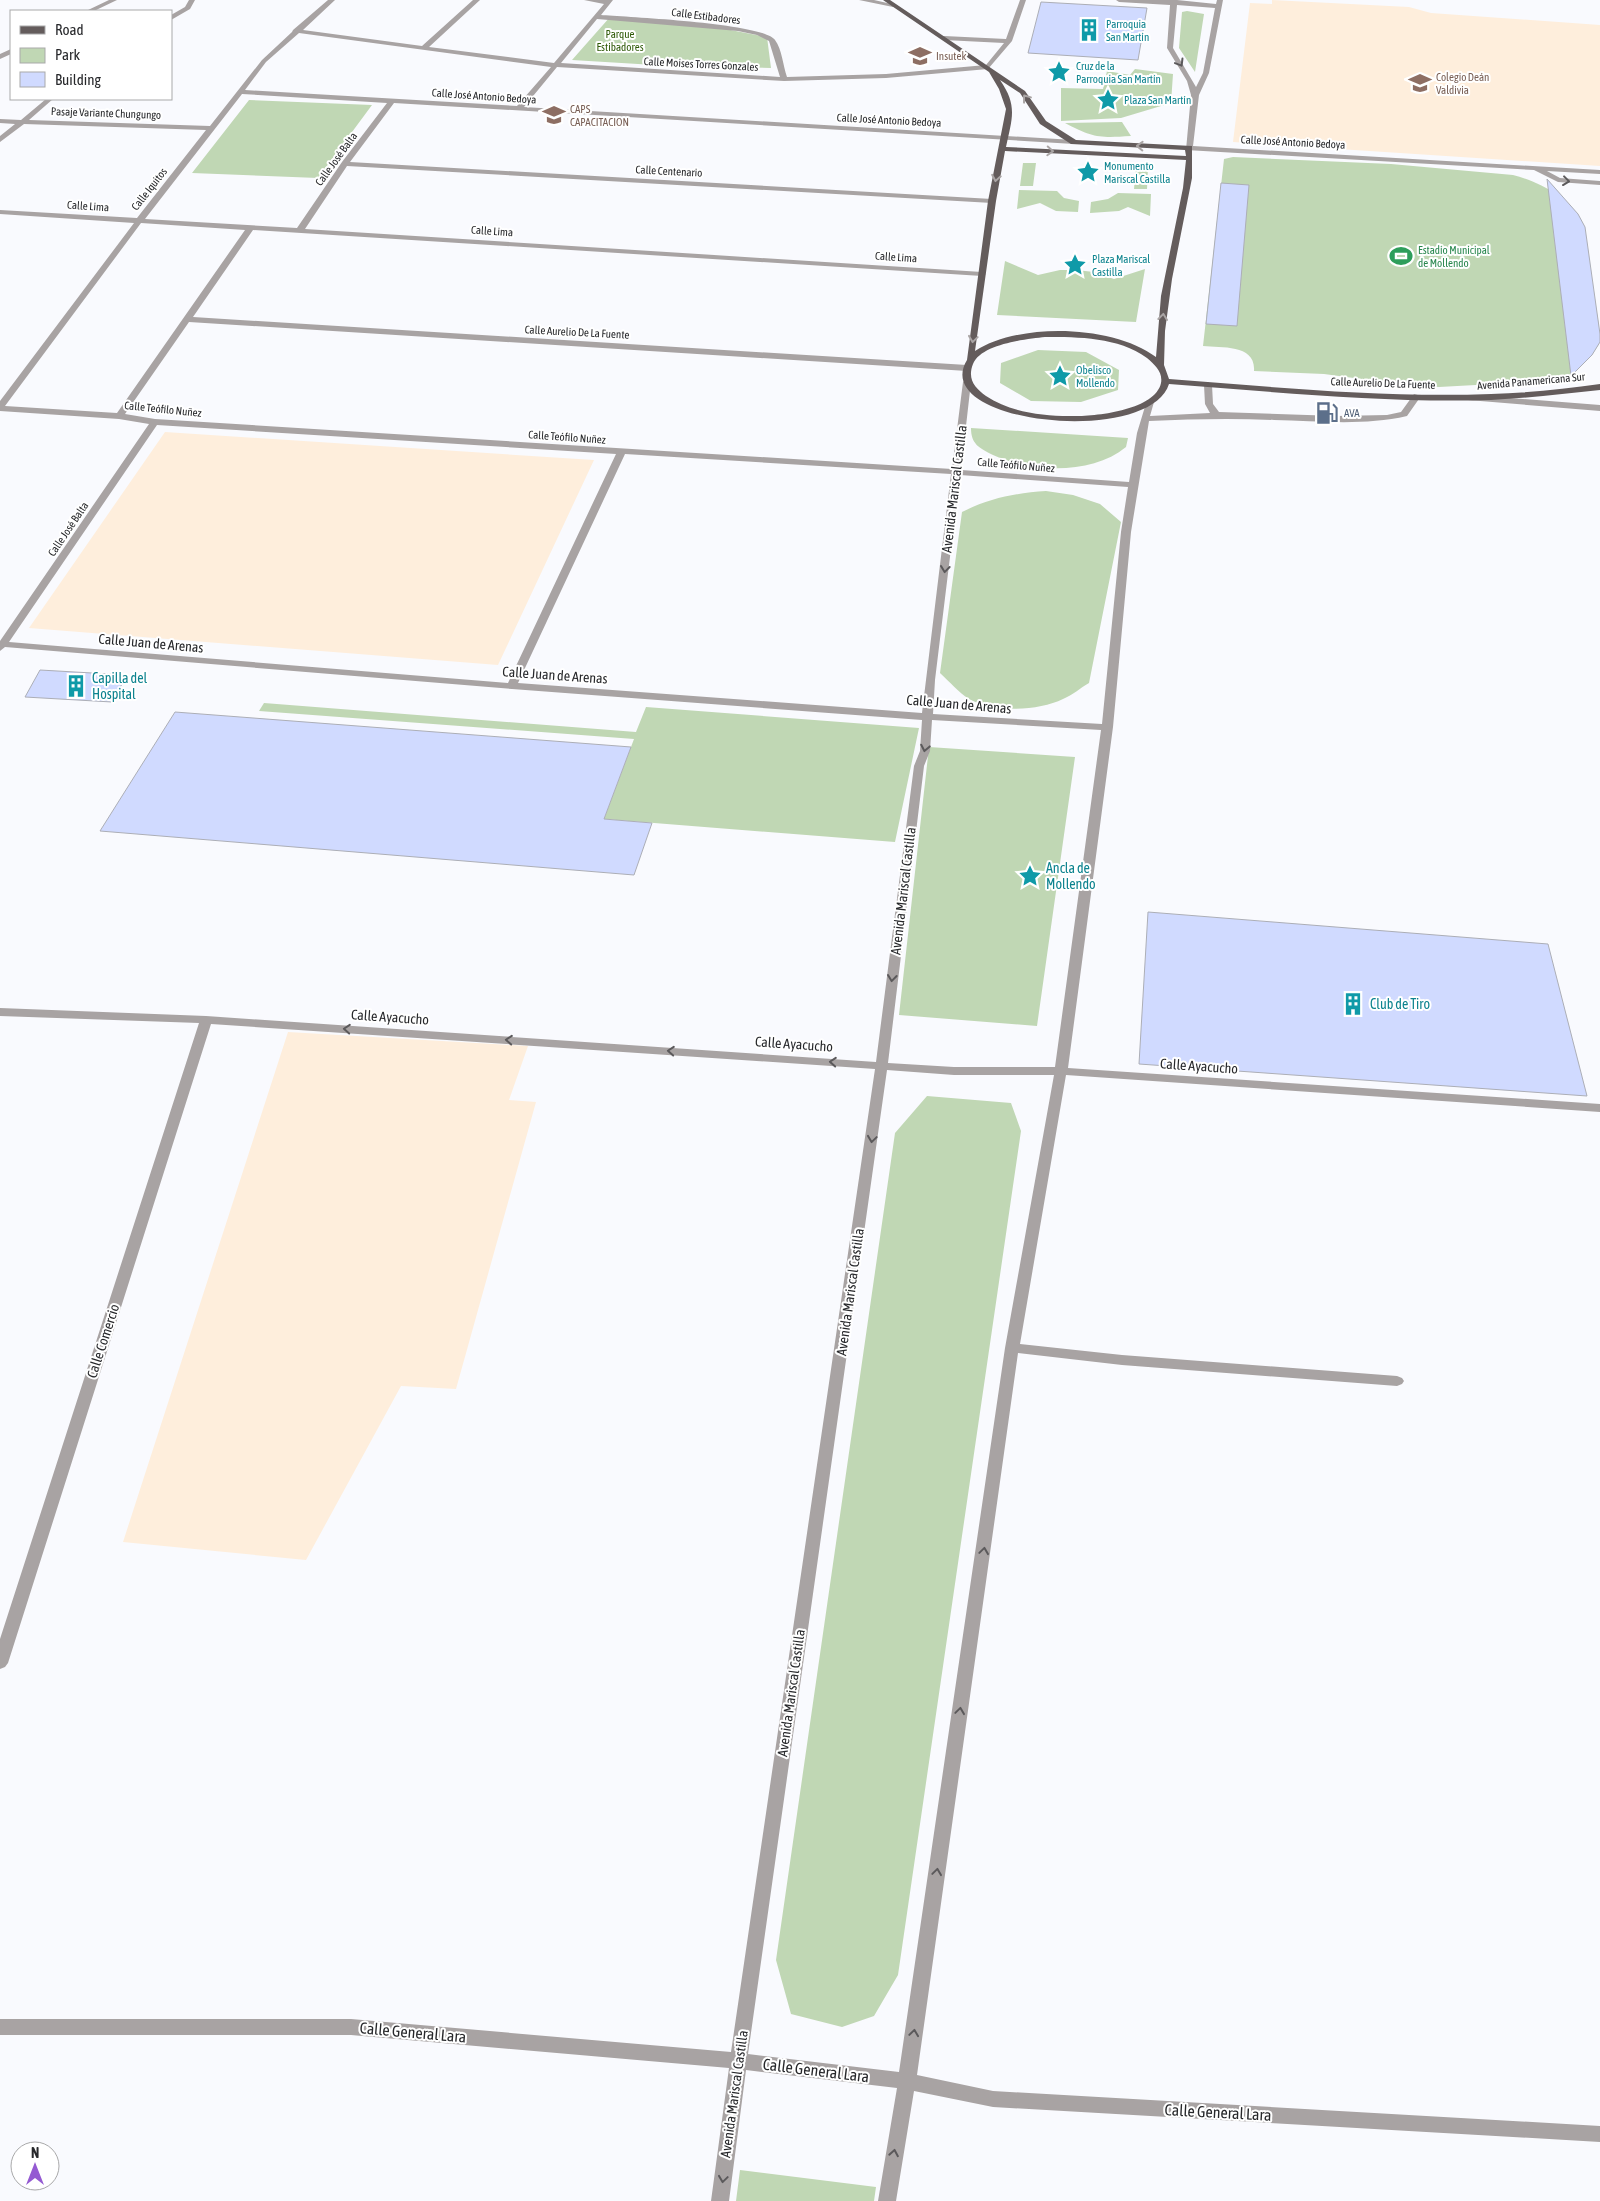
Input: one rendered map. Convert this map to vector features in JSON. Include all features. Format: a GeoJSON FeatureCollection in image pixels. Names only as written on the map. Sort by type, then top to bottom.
{"type":"FeatureCollection","features":[{"type":"Feature","properties":{"kind":"main road"},"geometry":{"type":"LineString","coordinates":[[886,0],[1023,92],[1043,122],[1074,142]]}},
{"type":"Feature","properties":{"kind":"main road"},"geometry":{"type":"LineString","coordinates":[[970,359],[999,342],[1021,337],[1068,334],[1116,341],[1135,348],[1150,356],[1160,365],[1165,373],[1165,382],[1159,394],[1150,402],[1122,413],[1102,417],[1073,419],[1041,417],[996,404],[975,392],[967,382],[967,368],[970,359],[992,201],[1010,109],[1003,89],[988,67]]}},
{"type":"Feature","properties":{"kind":"main road","name":"Calle José Antonio Bedoya"},"geometry":{"type":"LineString","coordinates":[[1074,142],[1189,148]]}},
{"type":"Feature","properties":{"kind":"main road"},"geometry":{"type":"LineString","coordinates":[[1160,365],[1160,346],[1166,295],[1188,180],[1189,148]]}},
{"type":"Feature","properties":{"kind":"main road"},"geometry":{"type":"LineString","coordinates":[[1001,149],[1190,158]]}},
{"type":"Feature","properties":{"kind":"main road","name":"Calle Aurelio De La Fuente"},"geometry":{"type":"LineString","coordinates":[[1165,382],[1464,398]]}},
{"type":"Feature","properties":{"kind":"main road","name":"Avenida Panamericana Sur"},"geometry":{"type":"LineString","coordinates":[[1464,398],[1600,387]]}},
{"type":"Feature","properties":{"kind":"street"},"geometry":{"type":"LineString","coordinates":[[91,10],[114,0]]}},
{"type":"Feature","properties":{"kind":"street"},"geometry":{"type":"LineString","coordinates":[[172,17],[188,8],[192,0]]}},
{"type":"Feature","properties":{"kind":"street","name":"Calle Iquitos"},"geometry":{"type":"LineString","coordinates":[[0,408],[138,221],[264,61],[295,31],[332,0]]}},
{"type":"Feature","properties":{"kind":"street"},"geometry":{"type":"LineString","coordinates":[[423,48],[477,0]]}},
{"type":"Feature","properties":{"kind":"street"},"geometry":{"type":"LineString","coordinates":[[587,0],[609,1]]}},
{"type":"Feature","properties":{"kind":"street"},"geometry":{"type":"LineString","coordinates":[[862,0],[893,6]]}},
{"type":"Feature","properties":{"kind":"street"},"geometry":{"type":"LineString","coordinates":[[988,67],[1009,41],[1023,0]]}},
{"type":"Feature","properties":{"kind":"street"},"geometry":{"type":"LineString","coordinates":[[1119,0],[1220,3],[1206,73],[1196,96],[1189,148]]}},
{"type":"Feature","properties":{"kind":"street"},"geometry":{"type":"LineString","coordinates":[[518,110],[554,64],[609,1]]}},
{"type":"Feature","properties":{"kind":"street"},"geometry":{"type":"LineString","coordinates":[[1174,1],[1170,48],[1190,81],[1196,96]]}},
{"type":"Feature","properties":{"kind":"street","name":"Calle Estibadores"},"geometry":{"type":"LineString","coordinates":[[595,17],[681,23],[767,36],[772,40],[784,79]]}},
{"type":"Feature","properties":{"kind":"street","name":"Calle Moises Torres Gonzales"},"geometry":{"type":"LineString","coordinates":[[295,31],[554,64],[784,79],[886,76],[988,67]]}},
{"type":"Feature","properties":{"kind":"street"},"geometry":{"type":"LineString","coordinates":[[944,38],[1009,41]]}},
{"type":"Feature","properties":{"kind":"street","name":"Calle José Antonio Bedoya"},"geometry":{"type":"LineString","coordinates":[[241,92],[1074,142]]}},
{"type":"Feature","properties":{"kind":"street"},"geometry":{"type":"LineString","coordinates":[[0,140],[49,100]]}},
{"type":"Feature","properties":{"kind":"street","name":"Calle José Balta"},"geometry":{"type":"LineString","coordinates":[[300,230],[345,164],[392,102]]}},
{"type":"Feature","properties":{"kind":"street","name":"Pasaje Variante Chungungo"},"geometry":{"type":"LineString","coordinates":[[0,121],[212,128]]}},
{"type":"Feature","properties":{"kind":"street","name":"Calle José Antonio Bedoya"},"geometry":{"type":"LineString","coordinates":[[1189,148],[1600,172]]}},
{"type":"Feature","properties":{"kind":"street","name":"Calle Centenario"},"geometry":{"type":"LineString","coordinates":[[345,164],[992,201]]}},
{"type":"Feature","properties":{"kind":"street","name":"Calle José Antonio Bedoya"},"geometry":{"type":"LineString","coordinates":[[1535,168],[1558,180],[1600,183]]}},
{"type":"Feature","properties":{"kind":"street","name":"Calle Lima"},"geometry":{"type":"LineString","coordinates":[[0,212],[982,274]]}},
{"type":"Feature","properties":{"kind":"street"},"geometry":{"type":"LineString","coordinates":[[120,416],[250,229]]}},
{"type":"Feature","properties":{"kind":"street","name":"Calle Aurelio De La Fuente"},"geometry":{"type":"LineString","coordinates":[[186,319],[967,368]]}},
{"type":"Feature","properties":{"kind":"street","name":"Avenida Mariscal Castilla"},"geometry":{"type":"LineString","coordinates":[[720,2201],[749,1980],[882,1065],[919,766],[925,751],[930,680],[967,382]]}},
{"type":"Feature","properties":{"kind":"street"},"geometry":{"type":"LineString","coordinates":[[1208,385],[1209,404],[1216,415]]}},
{"type":"Feature","properties":{"kind":"street"},"geometry":{"type":"LineString","coordinates":[[1145,419],[1216,415],[1337,419],[1387,418],[1404,414],[1417,396]]}},
{"type":"Feature","properties":{"kind":"street","name":"Calle Aurelio De La Fuente"},"geometry":{"type":"LineString","coordinates":[[1464,398],[1600,408]]}},
{"type":"Feature","properties":{"kind":"street"},"geometry":{"type":"LineString","coordinates":[[887,2201],[907,2081],[1012,1348],[1062,1071],[1108,727],[1126,532],[1145,419],[1150,402]]}},
{"type":"Feature","properties":{"kind":"street","name":"Calle Teófilo Nuñez"},"geometry":{"type":"LineString","coordinates":[[0,408],[120,416],[155,422],[956,472],[1133,485]]}},
{"type":"Feature","properties":{"kind":"street","name":"Calle José Balta"},"geometry":{"type":"LineString","coordinates":[[1,645],[155,422]]}},
{"type":"Feature","properties":{"kind":"street"},"geometry":{"type":"LineString","coordinates":[[512,686],[622,452]]}},
{"type":"Feature","properties":{"kind":"street","name":"Calle Juan de Arenas"},"geometry":{"type":"LineString","coordinates":[[1,645],[512,686],[1008,722],[1108,727]]}},
{"type":"Feature","properties":{"kind":"street","name":"Calle Ayacucho"},"geometry":{"type":"LineString","coordinates":[[0,1012],[206,1020],[954,1070],[1062,1071],[1600,1108]]}},
{"type":"Feature","properties":{"kind":"street","name":"Calle Comercio"},"geometry":{"type":"LineString","coordinates":[[0,1663],[206,1020]]}},
{"type":"Feature","properties":{"kind":"street"},"geometry":{"type":"LineString","coordinates":[[1012,1348],[1122,1360],[1397,1381]]}},
{"type":"Feature","properties":{"kind":"street","name":"Calle General Lara"},"geometry":{"type":"LineString","coordinates":[[0,2027],[351,2027],[739,2061],[907,2081],[993,2099],[1600,2134]]}},
{"type":"Feature","properties":{"kind":"shaded area","name":"Colegio Deán Valdivia"},"geometry":{"type":"Polygon","coordinates":[[[1272,0],[1409,7],[1431,13],[1600,25],[1600,166],[1233,142],[1250,3],[1272,4],[1272,0]]]}},
{"type":"Feature","properties":{"kind":"shaded area"},"geometry":{"type":"Polygon","coordinates":[[[165,432],[594,460],[498,665],[29,628],[165,432]]]}},
{"type":"Feature","properties":{"kind":"shaded area"},"geometry":{"type":"Polygon","coordinates":[[[288,1032],[528,1046],[509,1100],[536,1102],[456,1389],[401,1386],[306,1560],[123,1542],[288,1032]]]}},
{"type":"Feature","properties":{"kind":"green space"},"geometry":{"type":"Polygon","coordinates":[[[1182,12],[1204,14],[1195,72],[1179,48],[1182,12]]]}},
{"type":"Feature","properties":{"kind":"green space","name":"Parque Estibadores"},"geometry":{"type":"Polygon","coordinates":[[[610,17],[710,26],[767,37],[771,68],[671,66],[572,60],[610,17]]]}},
{"type":"Feature","properties":{"kind":"green space"},"geometry":{"type":"Polygon","coordinates":[[[1135,69],[1173,74],[1171,103],[1121,118],[1061,121],[1061,88],[1103,89],[1107,71],[1130,75],[1135,69]]]}},
{"type":"Feature","properties":{"kind":"green space"},"geometry":{"type":"Polygon","coordinates":[[[249,100],[372,105],[318,178],[192,173],[249,100]]]}},
{"type":"Feature","properties":{"kind":"green space"},"geometry":{"type":"Polygon","coordinates":[[[1122,122],[1131,136],[1097,136],[1083,132],[1065,123],[1122,122]]]}},
{"type":"Feature","properties":{"kind":"green space","name":"Estadio Municipal de Mollendo"},"geometry":{"type":"Polygon","coordinates":[[[1233,157],[1391,164],[1513,175],[1543,186],[1570,205],[1582,222],[1599,326],[1599,344],[1592,355],[1569,375],[1547,381],[1439,387],[1406,385],[1324,374],[1254,371],[1250,356],[1244,352],[1236,349],[1203,346],[1224,159],[1233,157]]]}},
{"type":"Feature","properties":{"kind":"green space"},"geometry":{"type":"Polygon","coordinates":[[[1023,163],[1036,163],[1033,186],[1020,186],[1023,163]]]}},
{"type":"Feature","properties":{"kind":"green space"},"geometry":{"type":"Polygon","coordinates":[[[1136,166],[1148,167],[1147,189],[1134,189],[1136,166]]]}},
{"type":"Feature","properties":{"kind":"green space"},"geometry":{"type":"Polygon","coordinates":[[[1019,190],[1057,191],[1064,198],[1079,201],[1078,212],[1056,211],[1040,203],[1017,209],[1019,190]]]}},
{"type":"Feature","properties":{"kind":"green space"},"geometry":{"type":"Polygon","coordinates":[[[1118,193],[1151,194],[1150,216],[1128,207],[1119,211],[1090,213],[1091,202],[1108,199],[1118,193]]]}},
{"type":"Feature","properties":{"kind":"green space"},"geometry":{"type":"Polygon","coordinates":[[[1005,261],[1038,275],[1060,270],[1076,270],[1094,272],[1114,279],[1145,269],[1136,322],[997,315],[1005,261]]]}},
{"type":"Feature","properties":{"kind":"green space"},"geometry":{"type":"Polygon","coordinates":[[[1038,350],[1086,352],[1119,370],[1118,390],[1081,402],[1031,401],[1000,383],[1001,363],[1038,350]]]}},
{"type":"Feature","properties":{"kind":"green space"},"geometry":{"type":"Polygon","coordinates":[[[971,428],[1128,438],[1126,447],[1096,463],[1079,467],[1043,468],[1009,461],[984,450],[974,442],[971,428]]]}},
{"type":"Feature","properties":{"kind":"green space"},"geometry":{"type":"Polygon","coordinates":[[[1046,491],[1073,495],[1100,504],[1121,522],[1089,683],[1067,697],[1041,706],[1016,709],[979,704],[965,696],[940,673],[962,512],[1003,497],[1046,491]]]}},
{"type":"Feature","properties":{"kind":"green space"},"geometry":{"type":"Polygon","coordinates":[[[264,703],[636,732],[646,707],[919,728],[895,842],[604,819],[634,739],[259,711],[264,703]]]}},
{"type":"Feature","properties":{"kind":"green space"},"geometry":{"type":"Polygon","coordinates":[[[929,747],[1075,757],[1037,1026],[899,1015],[929,747]]]}},
{"type":"Feature","properties":{"kind":"green space"},"geometry":{"type":"Polygon","coordinates":[[[927,1096],[1011,1103],[1021,1131],[898,1975],[874,2016],[842,2027],[791,2014],[776,1960],[895,1133],[927,1096]]]}},
{"type":"Feature","properties":{"kind":"green space"},"geometry":{"type":"Polygon","coordinates":[[[740,2170],[876,2187],[874,2201],[736,2201],[740,2170]]]}},
{"type":"Feature","properties":{"kind":"building","name":"Parroquia San Martín"},"geometry":{"type":"Polygon","coordinates":[[[1041,2],[1147,8],[1138,60],[1028,53],[1041,2]]]}},
{"type":"Feature","properties":{"kind":"building"},"geometry":{"type":"Polygon","coordinates":[[[1547,179],[1578,214],[1585,227],[1600,334],[1600,342],[1592,355],[1571,376],[1547,179]]]}},
{"type":"Feature","properties":{"kind":"building"},"geometry":{"type":"Polygon","coordinates":[[[1221,183],[1249,185],[1237,326],[1206,324],[1221,183]]]}},
{"type":"Feature","properties":{"kind":"building","name":"Capilla del Hospital"},"geometry":{"type":"Polygon","coordinates":[[[40,670],[127,675],[112,702],[25,697],[40,670]]]}},
{"type":"Feature","properties":{"kind":"building"},"geometry":{"type":"Polygon","coordinates":[[[175,712],[631,747],[604,819],[652,823],[634,875],[100,831],[175,712]]]}},
{"type":"Feature","properties":{"kind":"building","name":"Club de Tiro"},"geometry":{"type":"Polygon","coordinates":[[[1148,912],[1548,944],[1587,1096],[1139,1064],[1148,912]]]}},
{"type":"Feature","properties":{"kind":"place","name":"Parroquia San Martín"},"geometry":{"type":"Point","coordinates":[1089,30]}},
{"type":"Feature","properties":{"kind":"place","name":"Insutek"},"geometry":{"type":"Point","coordinates":[920,56]}},
{"type":"Feature","properties":{"kind":"place","name":"Cruz de la Parroquia San Martín"},"geometry":{"type":"Point","coordinates":[1059,72]}},
{"type":"Feature","properties":{"kind":"place","name":"Colegio Deán Valdivia"},"geometry":{"type":"Point","coordinates":[1420,83]}},
{"type":"Feature","properties":{"kind":"place","name":"Plaza San Martín"},"geometry":{"type":"Point","coordinates":[1108,100]}},
{"type":"Feature","properties":{"kind":"place","name":"CAPS CAPACITACION"},"geometry":{"type":"Point","coordinates":[554,115]}},
{"type":"Feature","properties":{"kind":"place","name":"Monumento Mariscal Castilla"},"geometry":{"type":"Point","coordinates":[1088,172]}},
{"type":"Feature","properties":{"kind":"place","name":"Estadio Municipal de Mollendo"},"geometry":{"type":"Point","coordinates":[1401,256]}},
{"type":"Feature","properties":{"kind":"place","name":"Plaza Mariscal Castilla"},"geometry":{"type":"Point","coordinates":[1075,265]}},
{"type":"Feature","properties":{"kind":"place","name":"Obelisco Mollendo"},"geometry":{"type":"Point","coordinates":[1060,376]}},
{"type":"Feature","properties":{"kind":"place","name":"AVA"},"geometry":{"type":"Point","coordinates":[1327,413]}},
{"type":"Feature","properties":{"kind":"place","name":"Capilla del Hospital"},"geometry":{"type":"Point","coordinates":[76,686]}},
{"type":"Feature","properties":{"kind":"place","name":"Ancla de Mollendo"},"geometry":{"type":"Point","coordinates":[1030,876]}},
{"type":"Feature","properties":{"kind":"place","name":"Club de Tiro"},"geometry":{"type":"Point","coordinates":[1353,1004]}}]}
